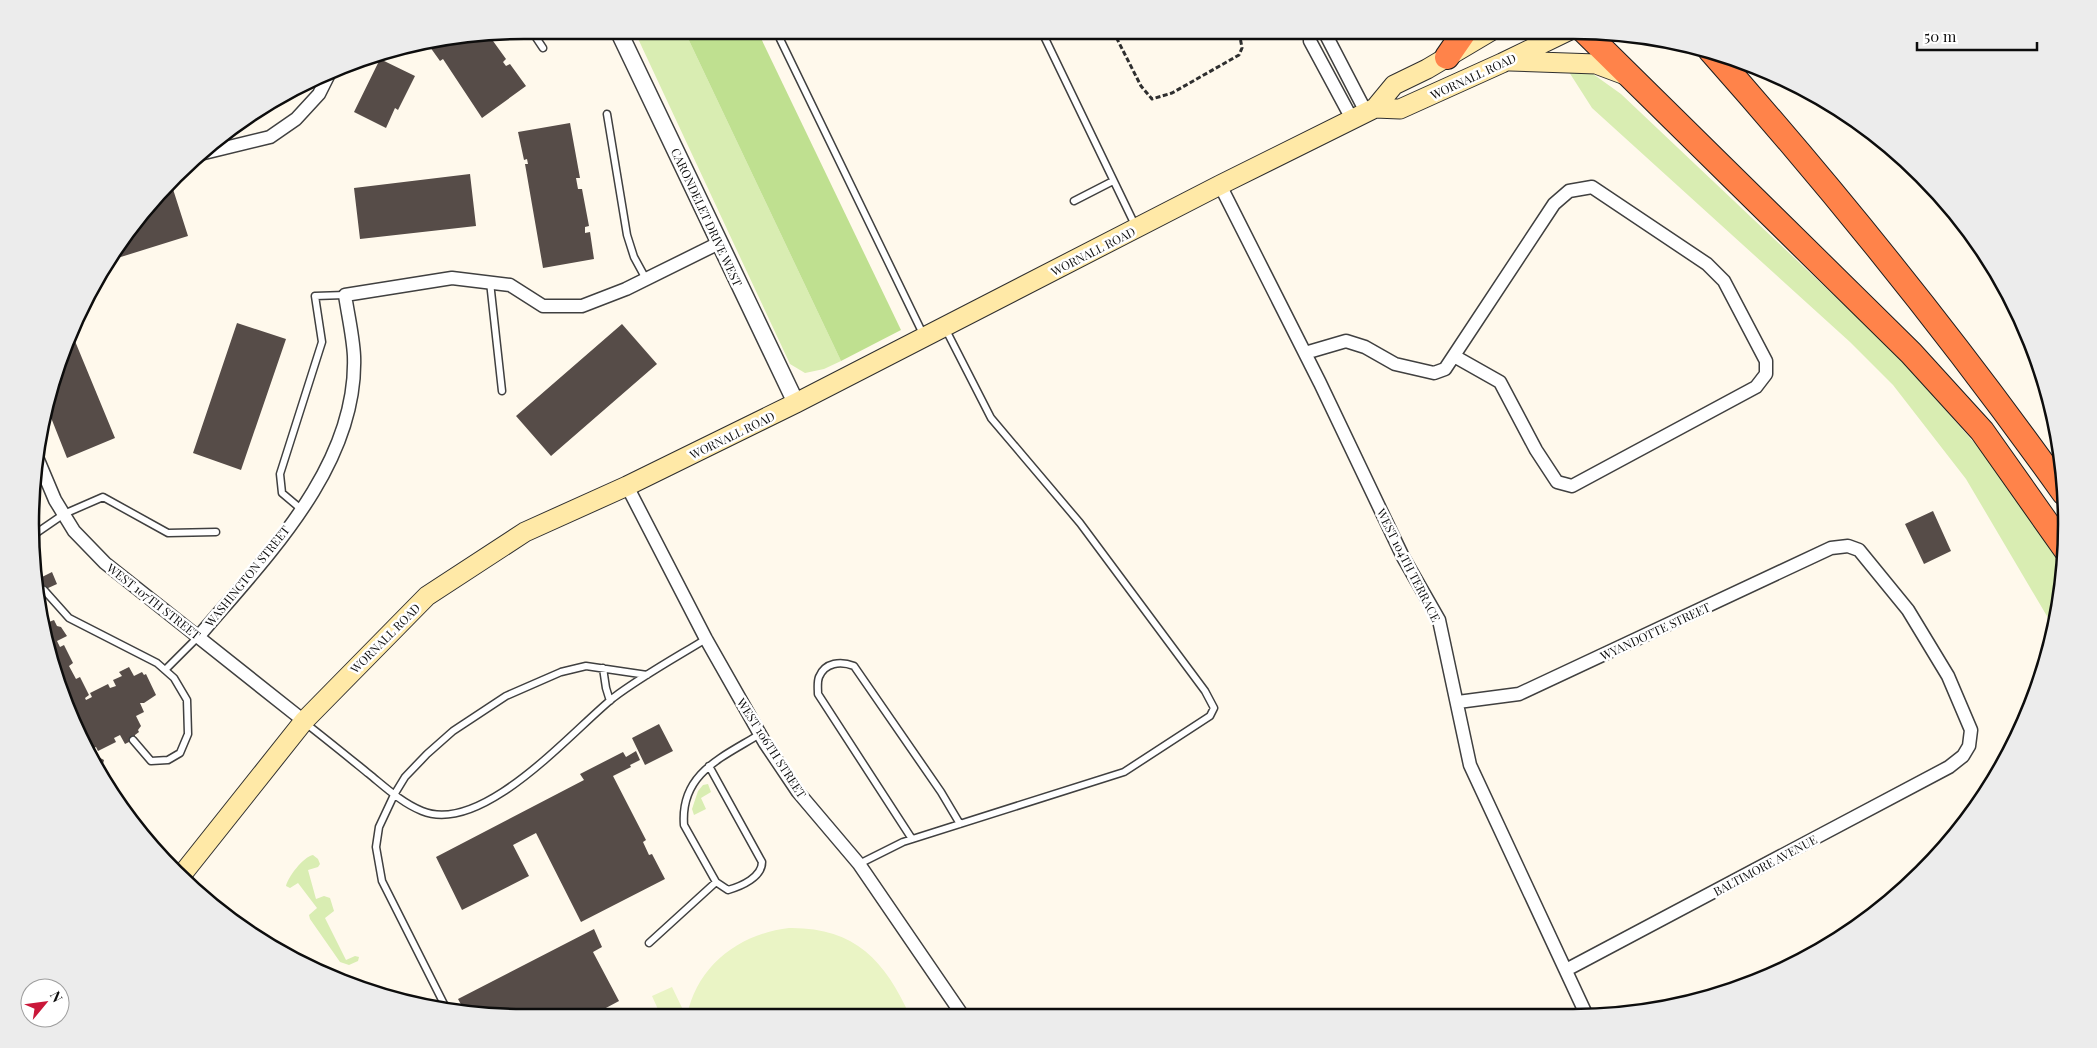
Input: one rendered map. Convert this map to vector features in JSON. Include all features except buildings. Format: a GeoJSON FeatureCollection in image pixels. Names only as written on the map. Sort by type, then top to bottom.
{"type":"FeatureCollection","features":[{"type":"Feature","properties":{"kind":"highway"},"geometry":{"type":"LineString","coordinates":[[1447,57],[1459,39]]}},
{"type":"Feature","properties":{"kind":"highway"},"geometry":{"type":"LineString","coordinates":[[1593,40],[1911,353],[1982,431],[2058,538]]}},
{"type":"Feature","properties":{"kind":"highway"},"geometry":{"type":"LineString","coordinates":[[1721,62],[1848,210],[1950,336],[2056,482]]}},
{"type":"Feature","properties":{"kind":"main road","name":"WORNALL ROAD"},"geometry":{"type":"LineString","coordinates":[[185,871],[304,721],[427,596],[525,532],[627,486],[796,403],[1364,113],[1394,85],[1477,39]]}},
{"type":"Feature","properties":{"kind":"main road","name":"WORNALL ROAD"},"geometry":{"type":"LineString","coordinates":[[1364,113],[1400,109],[1551,39]]}},
{"type":"Feature","properties":{"kind":"main road"},"geometry":{"type":"LineString","coordinates":[[1506,61],[1596,64],[1631,77]]}},
{"type":"Feature","properties":{"kind":"street","name":"CARONDELET DRIVE WEST"},"geometry":{"type":"LineString","coordinates":[[622,39],[796,403]]}},
{"type":"Feature","properties":{"kind":"street"},"geometry":{"type":"LineString","coordinates":[[1310,39],[1364,113]]}},
{"type":"Feature","properties":{"kind":"street"},"geometry":{"type":"LineString","coordinates":[[1328,39],[1364,113]]}},
{"type":"Feature","properties":{"kind":"street"},"geometry":{"type":"LineString","coordinates":[[215,150],[270,137],[296,119],[319,94],[325,82]]}},
{"type":"Feature","properties":{"kind":"street","name":"WEST 104TH TERRACE"},"geometry":{"type":"LineString","coordinates":[[1220,185],[1305,353],[1404,557],[1439,620],[1470,764],[1584,1009]]}},
{"type":"Feature","properties":{"kind":"street"},"geometry":{"type":"LineString","coordinates":[[1305,353],[1346,341],[1365,347],[1395,364],[1434,373],[1445,369],[1554,204],[1569,191],[1592,187],[1707,264],[1724,282],[1766,360],[1766,374],[1756,387],[1572,486],[1557,482],[1536,450],[1500,382],[1454,356]]}},
{"type":"Feature","properties":{"kind":"street"},"geometry":{"type":"LineString","coordinates":[[345,295],[452,278],[510,285],[543,306],[582,306],[626,290],[719,243]]}},
{"type":"Feature","properties":{"kind":"street","name":"WASHINGTON STREET"},"geometry":{"type":"LineString","coordinates":[[198,636],[269,553],[301,508],[335,452],[350,395],[354,356],[345,295]]}},
{"type":"Feature","properties":{"kind":"street","name":"WEST 107TH STREET"},"geometry":{"type":"LineString","coordinates":[[42,470],[55,500],[74,530],[105,562],[304,721]]}},
{"type":"Feature","properties":{"kind":"street","name":"WEST 106TH STREET"},"geometry":{"type":"LineString","coordinates":[[627,486],[706,640],[760,734],[798,792],[859,864],[958,1009]]}},
{"type":"Feature","properties":{"kind":"street","name":"WYANDOTTE STREET"},"geometry":{"type":"LineString","coordinates":[[1458,702],[1519,694],[1831,548],[1848,546],[1859,550],[1908,610],[1948,676],[1971,730],[1969,746],[1963,756]]}},
{"type":"Feature","properties":{"kind":"street","name":"BALTIMORE AVENUE"},"geometry":{"type":"LineString","coordinates":[[1566,970],[1949,767],[1963,756]]}},
{"type":"Feature","properties":{"kind":"lane"},"geometry":{"type":"LineString","coordinates":[[536,39],[543,48]]}},
{"type":"Feature","properties":{"kind":"lane"},"geometry":{"type":"LineString","coordinates":[[780,39],[924,337]]}},
{"type":"Feature","properties":{"kind":"lane"},"geometry":{"type":"LineString","coordinates":[[1045,39],[1136,228]]}},
{"type":"Feature","properties":{"kind":"lane"},"geometry":{"type":"LineString","coordinates":[[607,114],[626,235],[646,279]]}},
{"type":"Feature","properties":{"kind":"lane"},"geometry":{"type":"LineString","coordinates":[[1074,202],[1114,181]]}},
{"type":"Feature","properties":{"kind":"lane"},"geometry":{"type":"LineString","coordinates":[[490,282],[502,391]]}},
{"type":"Feature","properties":{"kind":"lane"},"geometry":{"type":"LineString","coordinates":[[301,508],[282,493],[280,474],[322,342],[315,296],[345,295]]}},
{"type":"Feature","properties":{"kind":"lane"},"geometry":{"type":"LineString","coordinates":[[859,864],[912,839],[1124,772],[1210,716],[1214,708],[1205,691],[1080,523],[991,418],[945,327]]}},
{"type":"Feature","properties":{"kind":"lane"},"geometry":{"type":"LineString","coordinates":[[39,531],[64,514],[103,497],[168,533],[216,532]]}},
{"type":"Feature","properties":{"kind":"lane"},"geometry":{"type":"LineString","coordinates":[[44,590],[70,618],[157,663],[174,678],[187,700],[188,734],[180,753],[168,760],[151,761],[133,740]]}},
{"type":"Feature","properties":{"kind":"lane"},"geometry":{"type":"LineString","coordinates":[[165,670],[198,636]]}},
{"type":"Feature","properties":{"kind":"lane"},"geometry":{"type":"LineString","coordinates":[[304,721],[394,795],[423,811],[446,815],[472,808],[518,783],[610,701],[648,675],[706,640]]}},
{"type":"Feature","properties":{"kind":"lane"},"geometry":{"type":"LineString","coordinates":[[912,839],[818,694],[818,678],[825,668],[835,663],[846,663],[854,666],[941,792],[960,824]]}},
{"type":"Feature","properties":{"kind":"lane"},"geometry":{"type":"LineString","coordinates":[[443,1002],[382,881],[376,847],[379,827],[394,795],[406,777],[427,754],[453,731],[506,696],[561,672],[586,666],[648,675]]}},
{"type":"Feature","properties":{"kind":"lane"},"geometry":{"type":"LineString","coordinates":[[603,668],[610,701]]}},
{"type":"Feature","properties":{"kind":"lane"},"geometry":{"type":"LineString","coordinates":[[709,766],[762,862],[762,869],[758,874],[728,890],[716,882],[684,825],[683,814],[691,787],[697,776],[709,766],[760,734]]}},
{"type":"Feature","properties":{"kind":"lane"},"geometry":{"type":"LineString","coordinates":[[649,943],[716,882]]}},
{"type":"Feature","properties":{"kind":"path"},"geometry":{"type":"LineString","coordinates":[[1117,39],[1141,86],[1152,99],[1172,93],[1239,55],[1242,48],[1240,39]]}},
{"type":"Feature","properties":{"kind":"green space"},"geometry":{"type":"Polygon","coordinates":[[[638,39],[688,39],[841,361],[824,369],[805,373],[790,364],[638,39]]]}},
{"type":"Feature","properties":{"kind":"green space"},"geometry":{"type":"Polygon","coordinates":[[[688,39],[761,39],[901,330],[841,361],[688,39]]]}},
{"type":"Feature","properties":{"kind":"green space"},"geometry":{"type":"Polygon","coordinates":[[[1569,72],[1593,74],[1621,94],[1899,357],[2006,479],[2057,547],[2049,619],[1966,479],[1893,385],[1850,342],[1592,108],[1569,72]]]}},
{"type":"Feature","properties":{"kind":"green space"},"geometry":{"type":"Polygon","coordinates":[[[708,784],[711,792],[701,798],[706,809],[694,815],[692,809],[698,791],[703,785],[708,784]]]}},
{"type":"Feature","properties":{"kind":"green space"},"geometry":{"type":"Polygon","coordinates":[[[313,855],[320,864],[318,867],[308,870],[316,899],[324,896],[330,898],[334,911],[325,918],[346,960],[355,956],[359,957],[358,961],[349,965],[340,962],[310,919],[309,915],[317,908],[298,883],[290,888],[286,886],[296,868],[305,859],[313,855]]]}},
{"type":"Feature","properties":{"kind":"green space"},"geometry":{"type":"Polygon","coordinates":[[[789,928],[812,929],[832,933],[849,941],[878,963],[890,978],[906,1009],[689,1009],[700,982],[710,968],[737,945],[771,931],[789,928]]]}},
{"type":"Feature","properties":{"kind":"green space"},"geometry":{"type":"Polygon","coordinates":[[[672,987],[683,1009],[658,1009],[652,996],[672,987]]]}}]}
